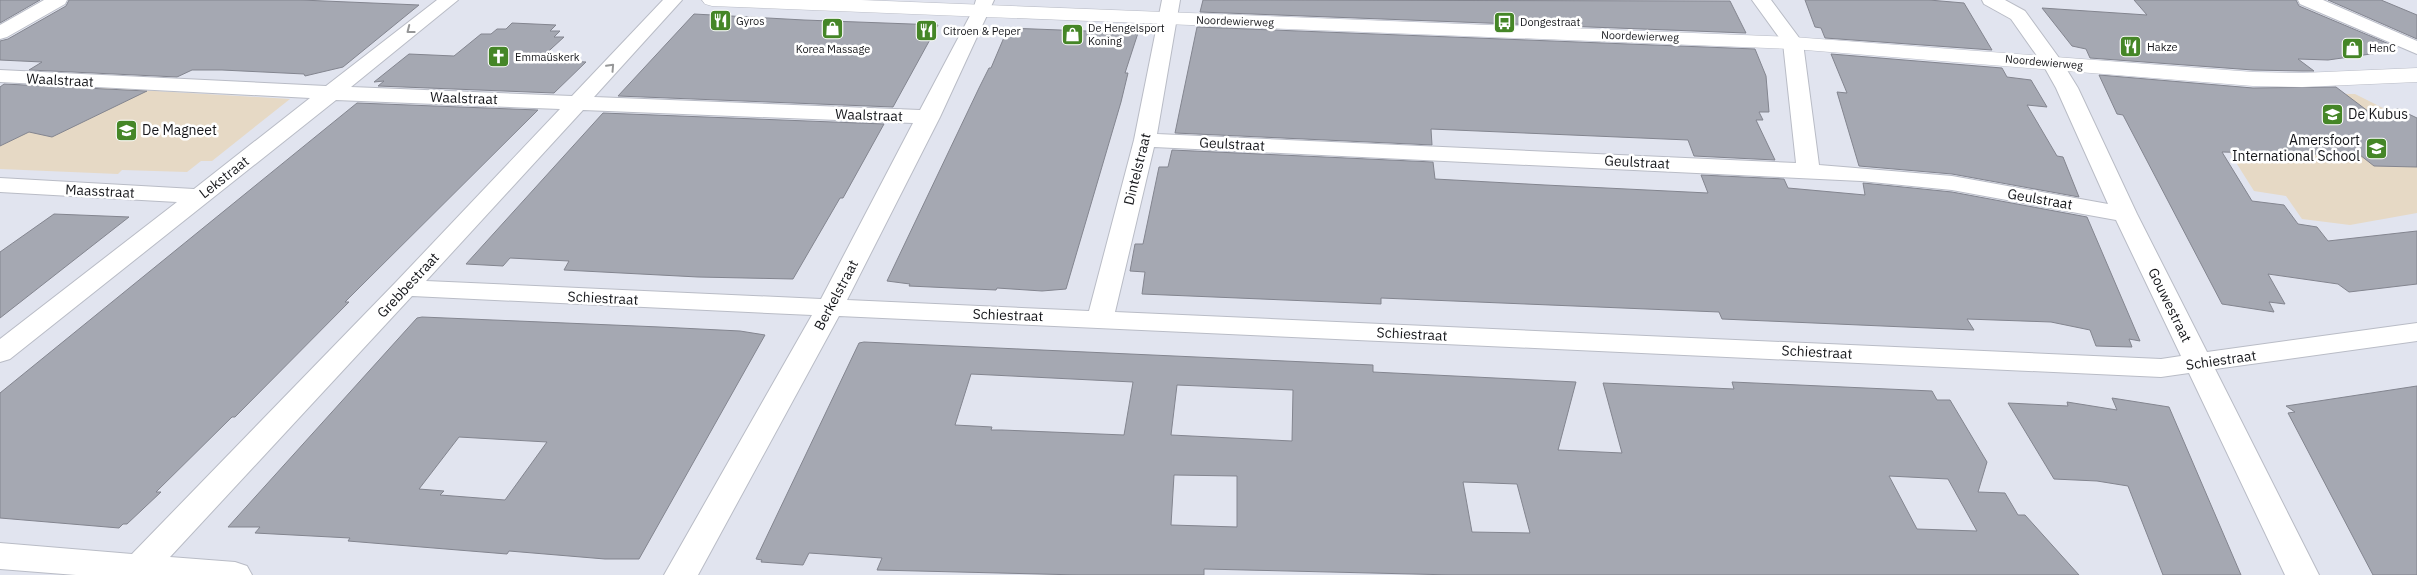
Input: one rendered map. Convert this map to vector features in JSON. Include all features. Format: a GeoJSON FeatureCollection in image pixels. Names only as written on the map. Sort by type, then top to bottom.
{"type":"FeatureCollection","features":[{"type":"Feature","properties":{"kind":"street"},"geometry":{"type":"LineString","coordinates":[[0,33],[58,0]]}},
{"type":"Feature","properties":{"kind":"street","name":"Lekstraat"},"geometry":{"type":"LineString","coordinates":[[0,353],[449,0]]}},
{"type":"Feature","properties":{"kind":"street","name":"Grebbestraat"},"geometry":{"type":"LineString","coordinates":[[140,567],[406,288],[673,0]]}},
{"type":"Feature","properties":{"kind":"street","name":"Noordewierweg"},"geometry":{"type":"LineString","coordinates":[[712,0],[1170,9],[1792,43],[2253,79],[2302,80],[2417,75]]}},
{"type":"Feature","properties":{"kind":"street"},"geometry":{"type":"LineString","coordinates":[[1761,0],[1792,43],[1797,63],[1808,170]]}},
{"type":"Feature","properties":{"kind":"street","name":"Gouwestraat"},"geometry":{"type":"LineString","coordinates":[[1991,0],[2018,15],[2052,62],[2067,88],[2125,214],[2302,575]]}},
{"type":"Feature","properties":{"kind":"street"},"geometry":{"type":"LineString","coordinates":[[2307,0],[2417,48]]}},
{"type":"Feature","properties":{"kind":"street","name":"Berkelstraat"},"geometry":{"type":"LineString","coordinates":[[680,575],[829,309],[984,5]]}},
{"type":"Feature","properties":{"kind":"street","name":"Dintelstraat"},"geometry":{"type":"LineString","coordinates":[[1100,319],[1145,140],[1170,9]]}},
{"type":"Feature","properties":{"kind":"street","name":"Waalstraat"},"geometry":{"type":"LineString","coordinates":[[0,76],[330,93],[928,117]]}},
{"type":"Feature","properties":{"kind":"street","name":"Geulstraat"},"geometry":{"type":"LineString","coordinates":[[1145,140],[1808,170],[1952,183],[2125,214]]}},
{"type":"Feature","properties":{"kind":"street","name":"Maasstraat"},"geometry":{"type":"LineString","coordinates":[[0,186],[199,196]]}},
{"type":"Feature","properties":{"kind":"street","name":"Schiestraat"},"geometry":{"type":"LineString","coordinates":[[406,288],[829,309],[1100,319],[2151,367],[2199,363],[2417,332]]}},
{"type":"Feature","properties":{"kind":"street"},"geometry":{"type":"LineString","coordinates":[[0,556],[235,575]]}},
{"type":"Feature","properties":{"kind":"shaded area","name":"De Magneet"},"geometry":{"type":"Polygon","coordinates":[[[55,85],[290,99],[212,161],[201,161],[187,172],[122,170],[118,174],[0,169],[0,87],[45,89],[55,85]]]}},
{"type":"Feature","properties":{"kind":"shaded area"},"geometry":{"type":"Polygon","coordinates":[[[2253,93],[2355,94],[2417,125],[2417,213],[2350,225],[2302,219],[2286,196],[2254,191],[2230,153],[2326,155],[2253,93]]]}},
{"type":"Feature","properties":{"kind":"building"},"geometry":{"type":"Polygon","coordinates":[[[0,0],[40,0],[0,23],[0,0]]]}},
{"type":"Feature","properties":{"kind":"building"},"geometry":{"type":"Polygon","coordinates":[[[69,0],[301,0],[419,5],[343,67],[305,76],[304,74],[222,70],[192,70],[177,77],[29,70],[42,62],[0,60],[0,41],[8,39],[66,6],[69,0]]]}},
{"type":"Feature","properties":{"kind":"building"},"geometry":{"type":"Polygon","coordinates":[[[1203,0],[1730,1],[1746,33],[1200,12],[1203,0]]]}},
{"type":"Feature","properties":{"kind":"building"},"geometry":{"type":"Polygon","coordinates":[[[1805,0],[1929,0],[1964,3],[1992,50],[1825,38],[1821,28],[1815,27],[1805,0]]]}},
{"type":"Feature","properties":{"kind":"building"},"geometry":{"type":"Polygon","coordinates":[[[2134,0],[2296,0],[2299,6],[2394,46],[2387,48],[2392,51],[2328,60],[2298,59],[2314,71],[2253,70],[2090,58],[2086,49],[2072,46],[2042,8],[2147,15],[2134,0]]]}},
{"type":"Feature","properties":{"kind":"building"},"geometry":{"type":"Polygon","coordinates":[[[2328,0],[2381,0],[2417,15],[2417,39],[2328,0]]]}},
{"type":"Feature","properties":{"kind":"building"},"geometry":{"type":"Polygon","coordinates":[[[694,14],[938,25],[893,107],[618,96],[694,14]]]}},
{"type":"Feature","properties":{"kind":"building","name":"Emmaüskerk"},"geometry":{"type":"Polygon","coordinates":[[[512,23],[556,25],[550,31],[560,31],[554,37],[564,37],[539,60],[586,62],[554,93],[378,86],[384,81],[374,82],[409,54],[454,56],[481,34],[491,34],[497,29],[506,29],[512,23]]]}},
{"type":"Feature","properties":{"kind":"building"},"geometry":{"type":"Polygon","coordinates":[[[1197,27],[1755,49],[1766,76],[1769,112],[1759,112],[1763,120],[1756,120],[1775,160],[1694,156],[1688,140],[1431,129],[1432,145],[1175,133],[1197,27]]]}},
{"type":"Feature","properties":{"kind":"building"},"geometry":{"type":"Polygon","coordinates":[[[1008,28],[1138,33],[1125,73],[1128,73],[1121,102],[1066,289],[1042,291],[997,288],[996,290],[909,286],[910,284],[887,281],[979,88],[989,68],[991,68],[1008,28]]]}},
{"type":"Feature","properties":{"kind":"building"},"geometry":{"type":"Polygon","coordinates":[[[1831,54],[2002,68],[2007,77],[2031,80],[2047,107],[2027,105],[2057,156],[2063,157],[2079,197],[1952,174],[1859,166],[1837,92],[1847,93],[1831,54]]]}},
{"type":"Feature","properties":{"kind":"building"},"geometry":{"type":"Polygon","coordinates":[[[2099,75],[2253,88],[2336,87],[2373,115],[2398,109],[2417,118],[2417,167],[2374,166],[2360,155],[2222,152],[2252,201],[2284,205],[2298,224],[2317,227],[2328,241],[2417,231],[2417,284],[2349,292],[2338,284],[2268,274],[2285,304],[2269,302],[2274,312],[2222,304],[2123,115],[2117,114],[2099,75]]]}},
{"type":"Feature","properties":{"kind":"building"},"geometry":{"type":"Polygon","coordinates":[[[4,84],[147,91],[52,137],[29,132],[0,146],[0,87],[4,84]]]}},
{"type":"Feature","properties":{"kind":"building"},"geometry":{"type":"Polygon","coordinates":[[[357,103],[538,110],[345,302],[349,302],[235,417],[232,417],[156,492],[161,492],[127,524],[123,524],[119,528],[0,518],[0,393],[357,103]]]}},
{"type":"Feature","properties":{"kind":"building"},"geometry":{"type":"Polygon","coordinates":[[[603,113],[884,124],[843,198],[840,198],[793,279],[698,277],[564,270],[569,261],[510,258],[503,266],[466,264],[603,113]]]}},
{"type":"Feature","properties":{"kind":"building"},"geometry":{"type":"Polygon","coordinates":[[[1172,150],[1433,162],[1435,179],[1708,193],[1701,175],[1784,179],[1788,188],[1865,195],[1863,183],[1952,192],[2087,217],[2140,341],[2129,339],[2132,347],[2096,346],[2090,330],[2051,322],[1967,319],[1974,330],[1722,319],[1719,312],[1381,298],[1381,304],[1142,294],[1145,272],[1130,271],[1135,244],[1143,244],[1159,167],[1168,167],[1172,150]]]}},
{"type":"Feature","properties":{"kind":"building"},"geometry":{"type":"Polygon","coordinates":[[[54,214],[129,217],[0,318],[0,252],[54,214]]]}},
{"type":"Feature","properties":{"kind":"building"},"geometry":{"type":"Polygon","coordinates":[[[417,318],[660,327],[740,331],[765,335],[639,559],[605,559],[509,551],[507,554],[348,541],[350,538],[255,533],[260,527],[228,527],[417,318]],[[459,437],[419,489],[444,491],[440,495],[505,500],[547,442],[459,437]]]}},
{"type":"Feature","properties":{"kind":"building"},"geometry":{"type":"Polygon","coordinates":[[[859,343],[1373,365],[1373,372],[1576,382],[1558,450],[1622,453],[1603,383],[1734,389],[1732,382],[1932,391],[1937,400],[1950,400],[1987,462],[1978,492],[2005,493],[2018,515],[2025,515],[2079,575],[1454,575],[1204,569],[1204,575],[1080,575],[877,570],[882,558],[809,553],[803,565],[761,562],[762,560],[756,559],[859,343]],[[971,374],[955,425],[992,427],[991,430],[1124,435],[1133,382],[971,374]],[[1177,385],[1171,435],[1292,441],[1293,390],[1177,385]],[[1174,475],[1171,525],[1237,527],[1237,476],[1174,475]],[[1889,476],[1917,529],[1977,531],[1948,479],[1889,476]],[[1463,482],[1472,532],[1530,533],[1517,484],[1463,482]]]}},
{"type":"Feature","properties":{"kind":"building"},"geometry":{"type":"Polygon","coordinates":[[[2417,386],[2417,575],[2373,575],[2288,413],[2295,412],[2286,406],[2417,386]]]}},
{"type":"Feature","properties":{"kind":"building"},"geometry":{"type":"Polygon","coordinates":[[[2112,398],[2169,407],[2241,575],[2163,575],[2128,486],[2097,481],[2054,479],[2008,403],[2068,406],[2067,402],[2117,410],[2112,398]]]}},
{"type":"Feature","properties":{"kind":"place","name":"Gyros"},"geometry":{"type":"Point","coordinates":[720,21]}},
{"type":"Feature","properties":{"kind":"place","name":"Dongestraat"},"geometry":{"type":"Point","coordinates":[1504,22]}},
{"type":"Feature","properties":{"kind":"place","name":"Korea Massage"},"geometry":{"type":"Point","coordinates":[833,28]}},
{"type":"Feature","properties":{"kind":"place","name":"Citroen & Peper"},"geometry":{"type":"Point","coordinates":[927,31]}},
{"type":"Feature","properties":{"kind":"place","name":"De Hengelsport Koning"},"geometry":{"type":"Point","coordinates":[1072,34]}},
{"type":"Feature","properties":{"kind":"place","name":"Hakze"},"geometry":{"type":"Point","coordinates":[2131,47]}},
{"type":"Feature","properties":{"kind":"place","name":"HenC"},"geometry":{"type":"Point","coordinates":[2353,48]}},
{"type":"Feature","properties":{"kind":"place","name":"Emmaüskerk"},"geometry":{"type":"Point","coordinates":[499,57]}},
{"type":"Feature","properties":{"kind":"place","name":"De Kubus"},"geometry":{"type":"Point","coordinates":[2332,114]}},
{"type":"Feature","properties":{"kind":"place","name":"De Magneet"},"geometry":{"type":"Point","coordinates":[126,130]}},
{"type":"Feature","properties":{"kind":"place","name":"Amersfoort International School"},"geometry":{"type":"Point","coordinates":[2376,148]}}]}
